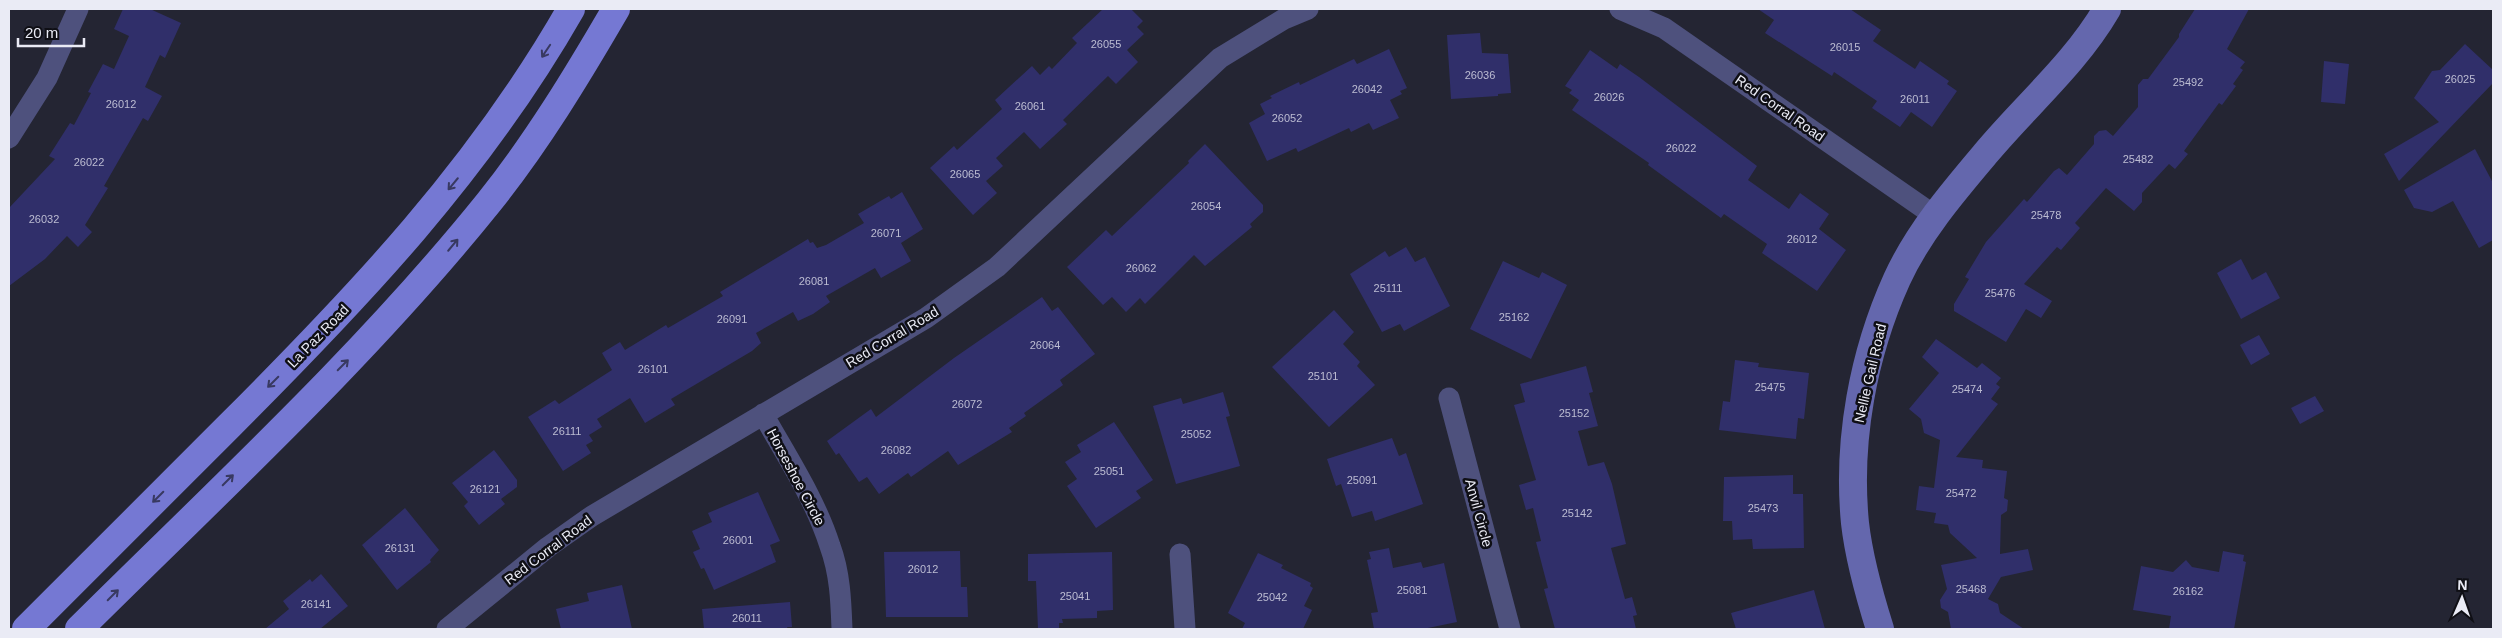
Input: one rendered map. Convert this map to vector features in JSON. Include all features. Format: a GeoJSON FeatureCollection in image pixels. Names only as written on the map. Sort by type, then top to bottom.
{"type":"FeatureCollection","features":[{"type":"Feature","properties":{"kind":"main road","name":"La Paz Road"},"geometry":{"type":"LineString","coordinates":[[26,629],[333,322],[404,243],[477,152],[552,41],[571,9]]}},
{"type":"Feature","properties":{"kind":"main road"},"geometry":{"type":"LineString","coordinates":[[79,629],[365,344],[433,269],[490,201],[542,130],[616,9]]}},
{"type":"Feature","properties":{"kind":"street"},"geometry":{"type":"LineString","coordinates":[[9,138],[47,78],[78,9]]}},
{"type":"Feature","properties":{"kind":"street","name":"Red Corral Road"},"geometry":{"type":"LineString","coordinates":[[447,629],[548,547],[592,516],[926,318],[997,266],[1220,58],[1284,19],[1308,9]]}},
{"type":"Feature","properties":{"kind":"street","name":"Red Corral Road"},"geometry":{"type":"LineString","coordinates":[[1620,9],[1664,28],[1935,216]]}},
{"type":"Feature","properties":{"kind":"street","name":"Nellie Gail Road"},"geometry":{"type":"LineString","coordinates":[[1880,629],[1865,582],[1855,522],[1853,466],[1858,409],[1875,339],[1897,278],[1935,216],[1987,151],[2061,73],[2107,9]]}},
{"type":"Feature","properties":{"kind":"street","name":"Anvil Circle"},"geometry":{"type":"LineString","coordinates":[[1449,398],[1510,629]]}},
{"type":"Feature","properties":{"kind":"street","name":"Horseshoe Circle"},"geometry":{"type":"LineString","coordinates":[[763,414],[816,508],[831,548],[840,586],[842,629]]}},
{"type":"Feature","properties":{"kind":"street"},"geometry":{"type":"LineString","coordinates":[[1180,554],[1185,629]]}},
{"type":"Feature","properties":{"kind":"building"},"geometry":{"type":"Polygon","coordinates":[[[123,9],[150,9],[181,23],[165,58],[160,55],[145,87],[162,96],[148,121],[143,118],[104,186],[108,188],[85,225],[92,232],[78,247],[67,236],[45,259],[9,286],[9,208],[55,159],[49,156],[70,123],[74,125],[91,93],[88,92],[103,64],[114,69],[129,36],[114,29],[123,9]]]}},
{"type":"Feature","properties":{"kind":"building"},"geometry":{"type":"Polygon","coordinates":[[[1103,9],[1131,9],[1143,21],[1137,27],[1144,34],[1127,50],[1138,62],[1116,84],[1108,76],[1063,120],[1067,124],[1040,149],[1024,132],[996,158],[1003,166],[986,181],[997,193],[973,215],[930,168],[954,146],[957,150],[1002,109],[995,100],[1032,66],[1040,75],[1049,66],[1052,69],[1077,43],[1072,38],[1103,9]]]}},
{"type":"Feature","properties":{"kind":"building"},"geometry":{"type":"Polygon","coordinates":[[[1758,9],[1850,9],[1881,30],[1873,41],[1915,69],[1920,61],[1949,81],[1947,84],[1957,91],[1932,127],[1911,112],[1900,127],[1872,108],[1877,101],[1834,72],[1832,76],[1765,33],[1774,20],[1758,9]]]}},
{"type":"Feature","properties":{"kind":"building"},"geometry":{"type":"Polygon","coordinates":[[[2195,9],[2249,9],[2227,49],[2245,62],[2240,68],[2243,70],[2233,84],[2236,86],[2222,105],[2219,103],[2184,151],[2188,154],[2175,169],[2169,164],[2142,193],[2142,202],[2134,211],[2106,188],[2075,223],[2080,228],[2061,250],[2057,247],[2024,284],[2052,301],[2041,318],[2026,309],[2006,342],[1954,311],[1954,304],[1969,279],[1965,277],[1986,242],[2024,199],[2027,202],[2054,171],[2059,168],[2067,175],[2094,144],[2094,136],[2099,131],[2106,130],[2113,136],[2138,107],[2138,85],[2143,79],[2148,79],[2179,37],[2195,9]]]}},
{"type":"Feature","properties":{"kind":"building"},"geometry":{"type":"Polygon","coordinates":[[[1480,33],[1482,53],[1508,54],[1511,93],[1498,94],[1498,96],[1451,99],[1447,35],[1480,33]]]}},
{"type":"Feature","properties":{"kind":"building"},"geometry":{"type":"Polygon","coordinates":[[[2465,44],[2493,70],[2493,83],[2399,181],[2384,154],[2439,122],[2414,98],[2432,71],[2440,70],[2465,44]]]}},
{"type":"Feature","properties":{"kind":"building"},"geometry":{"type":"Polygon","coordinates":[[[1389,49],[1407,88],[1400,91],[1402,94],[1390,100],[1399,118],[1373,130],[1369,123],[1351,132],[1349,128],[1298,152],[1296,148],[1267,161],[1249,123],[1265,114],[1260,104],[1272,98],[1270,96],[1299,82],[1300,85],[1354,59],[1357,64],[1389,49]]]}},
{"type":"Feature","properties":{"kind":"building"},"geometry":{"type":"Polygon","coordinates":[[[1590,50],[1617,69],[1620,64],[1639,77],[1757,166],[1748,180],[1789,209],[1800,193],[1829,214],[1819,229],[1846,250],[1817,291],[1762,253],[1767,244],[1724,214],[1721,218],[1648,165],[1649,163],[1572,110],[1579,100],[1569,93],[1572,90],[1565,86],[1590,50]]]}},
{"type":"Feature","properties":{"kind":"building"},"geometry":{"type":"Polygon","coordinates":[[[2324,61],[2349,64],[2345,104],[2321,102],[2324,61]]]}},
{"type":"Feature","properties":{"kind":"building"},"geometry":{"type":"Polygon","coordinates":[[[1205,144],[1263,205],[1263,212],[1250,224],[1252,227],[1205,266],[1194,255],[1145,304],[1140,298],[1126,312],[1112,297],[1103,305],[1067,267],[1106,230],[1112,236],[1189,163],[1188,161],[1205,144]]]}},
{"type":"Feature","properties":{"kind":"building"},"geometry":{"type":"Polygon","coordinates":[[[2475,149],[2493,183],[2493,240],[2479,248],[2453,201],[2432,212],[2414,208],[2404,190],[2475,149]]]}},
{"type":"Feature","properties":{"kind":"building"},"geometry":{"type":"Polygon","coordinates":[[[902,192],[923,229],[901,243],[911,261],[881,278],[875,268],[826,296],[830,302],[813,314],[798,321],[793,312],[756,333],[761,343],[752,351],[671,399],[675,405],[645,423],[630,398],[597,419],[602,427],[589,435],[593,441],[586,445],[591,453],[563,471],[528,417],[555,400],[559,404],[612,370],[602,353],[620,342],[625,350],[666,325],[668,328],[723,296],[720,292],[808,239],[817,248],[826,245],[864,223],[858,214],[889,196],[891,199],[902,192]]]}},
{"type":"Feature","properties":{"kind":"building"},"geometry":{"type":"Polygon","coordinates":[[[1406,247],[1415,262],[1425,257],[1450,306],[1404,331],[1400,324],[1382,332],[1350,274],[1385,251],[1389,257],[1406,247]]]}},
{"type":"Feature","properties":{"kind":"building"},"geometry":{"type":"Polygon","coordinates":[[[2241,259],[2252,280],[2266,272],[2280,298],[2241,319],[2217,273],[2241,259]]]}},
{"type":"Feature","properties":{"kind":"building"},"geometry":{"type":"Polygon","coordinates":[[[1503,261],[1539,278],[1542,272],[1567,285],[1531,359],[1470,329],[1503,261]]]}},
{"type":"Feature","properties":{"kind":"building"},"geometry":{"type":"Polygon","coordinates":[[[1042,297],[1052,311],[1058,307],[1095,354],[1060,380],[1063,385],[1024,413],[1026,416],[1009,428],[1012,432],[958,465],[948,451],[911,477],[908,473],[879,494],[867,477],[859,482],[839,453],[836,455],[827,441],[871,409],[876,417],[954,358],[1042,297]]]}},
{"type":"Feature","properties":{"kind":"building"},"geometry":{"type":"Polygon","coordinates":[[[1334,310],[1354,332],[1343,344],[1360,362],[1357,366],[1375,385],[1329,427],[1272,367],[1334,310]]]}},
{"type":"Feature","properties":{"kind":"building"},"geometry":{"type":"Polygon","coordinates":[[[2259,335],[2270,354],[2251,365],[2240,345],[2259,335]]]}},
{"type":"Feature","properties":{"kind":"building"},"geometry":{"type":"Polygon","coordinates":[[[1936,339],[1977,368],[1982,363],[2001,378],[1996,384],[2000,387],[1991,399],[1998,404],[1956,457],[1983,460],[1982,468],[2007,471],[2004,498],[2008,500],[2007,511],[2001,515],[2000,554],[2028,549],[2033,570],[2001,577],[1988,599],[1998,604],[2000,613],[2024,629],[1951,629],[1948,612],[1941,608],[1940,600],[1947,589],[1941,565],[1977,558],[1950,533],[1948,525],[1934,523],[1936,513],[1916,510],[1919,486],[1934,488],[1940,440],[1924,433],[1921,419],[1909,409],[1939,373],[1922,357],[1936,339]]]}},
{"type":"Feature","properties":{"kind":"building"},"geometry":{"type":"Polygon","coordinates":[[[1735,360],[1759,363],[1758,367],[1809,373],[1804,419],[1798,418],[1796,439],[1719,430],[1723,401],[1730,402],[1735,360]]]}},
{"type":"Feature","properties":{"kind":"building"},"geometry":{"type":"Polygon","coordinates":[[[1586,366],[1593,392],[1589,393],[1598,426],[1578,431],[1588,466],[1604,462],[1612,484],[1626,544],[1611,548],[1625,599],[1632,597],[1637,615],[1633,616],[1636,629],[1555,629],[1544,589],[1548,588],[1536,542],[1541,541],[1533,508],[1526,510],[1519,485],[1536,480],[1514,405],[1525,402],[1520,384],[1586,366]]]}},
{"type":"Feature","properties":{"kind":"building"},"geometry":{"type":"Polygon","coordinates":[[[1223,392],[1230,416],[1226,417],[1240,466],[1176,484],[1153,406],[1181,398],[1183,404],[1223,392]]]}},
{"type":"Feature","properties":{"kind":"building"},"geometry":{"type":"Polygon","coordinates":[[[2315,396],[2324,411],[2300,424],[2291,408],[2315,396]]]}},
{"type":"Feature","properties":{"kind":"building"},"geometry":{"type":"Polygon","coordinates":[[[1114,422],[1153,480],[1136,491],[1141,498],[1096,528],[1067,486],[1077,479],[1065,462],[1081,452],[1077,445],[1114,422]]]}},
{"type":"Feature","properties":{"kind":"building"},"geometry":{"type":"Polygon","coordinates":[[[1392,438],[1399,456],[1406,453],[1423,504],[1375,521],[1372,511],[1352,517],[1341,484],[1336,486],[1327,459],[1392,438]]]}},
{"type":"Feature","properties":{"kind":"building"},"geometry":{"type":"Polygon","coordinates":[[[494,450],[517,480],[517,487],[501,499],[505,504],[479,525],[464,506],[468,502],[452,483],[494,450]]]}},
{"type":"Feature","properties":{"kind":"building"},"geometry":{"type":"Polygon","coordinates":[[[1793,475],[1793,494],[1803,494],[1804,548],[1753,549],[1752,539],[1733,540],[1732,521],[1723,521],[1724,477],[1793,475]]]}},
{"type":"Feature","properties":{"kind":"building"},"geometry":{"type":"Polygon","coordinates":[[[758,492],[780,541],[770,545],[776,562],[714,590],[704,568],[701,569],[693,552],[700,549],[692,531],[712,522],[708,513],[758,492]]]}},
{"type":"Feature","properties":{"kind":"building"},"geometry":{"type":"Polygon","coordinates":[[[405,508],[439,550],[430,560],[431,562],[397,590],[362,545],[405,508]]]}},
{"type":"Feature","properties":{"kind":"building"},"geometry":{"type":"Polygon","coordinates":[[[1389,548],[1393,568],[1421,562],[1423,568],[1444,563],[1457,622],[1423,629],[1374,629],[1371,613],[1378,612],[1367,560],[1371,559],[1369,552],[1389,548]]]}},
{"type":"Feature","properties":{"kind":"building"},"geometry":{"type":"Polygon","coordinates":[[[960,551],[961,587],[967,587],[968,617],[886,617],[884,552],[960,551]]]}},
{"type":"Feature","properties":{"kind":"building"},"geometry":{"type":"Polygon","coordinates":[[[2223,551],[2244,555],[2243,561],[2246,562],[2234,629],[2169,629],[2171,616],[2133,610],[2141,566],[2173,572],[2186,560],[2192,567],[2219,572],[2223,551]]]}},
{"type":"Feature","properties":{"kind":"building"},"geometry":{"type":"Polygon","coordinates":[[[1112,552],[1113,610],[1097,611],[1097,618],[1062,619],[1063,623],[1059,623],[1059,629],[1038,629],[1036,581],[1028,581],[1028,554],[1112,552]]]}},
{"type":"Feature","properties":{"kind":"building"},"geometry":{"type":"Polygon","coordinates":[[[1258,553],[1283,565],[1281,568],[1311,583],[1310,586],[1313,588],[1304,606],[1312,610],[1303,629],[1242,629],[1245,623],[1228,613],[1258,553]]]}},
{"type":"Feature","properties":{"kind":"building"},"geometry":{"type":"Polygon","coordinates":[[[321,574],[348,606],[320,629],[265,629],[289,609],[283,601],[310,579],[312,582],[321,574]]]}},
{"type":"Feature","properties":{"kind":"building"},"geometry":{"type":"Polygon","coordinates":[[[622,585],[632,629],[561,629],[556,609],[589,601],[587,593],[622,585]]]}},
{"type":"Feature","properties":{"kind":"building"},"geometry":{"type":"Polygon","coordinates":[[[1814,590],[1825,629],[1736,629],[1731,613],[1814,590]]]}},
{"type":"Feature","properties":{"kind":"building"},"geometry":{"type":"Polygon","coordinates":[[[790,602],[792,627],[787,627],[788,629],[704,629],[702,609],[790,602]]]}}]}
